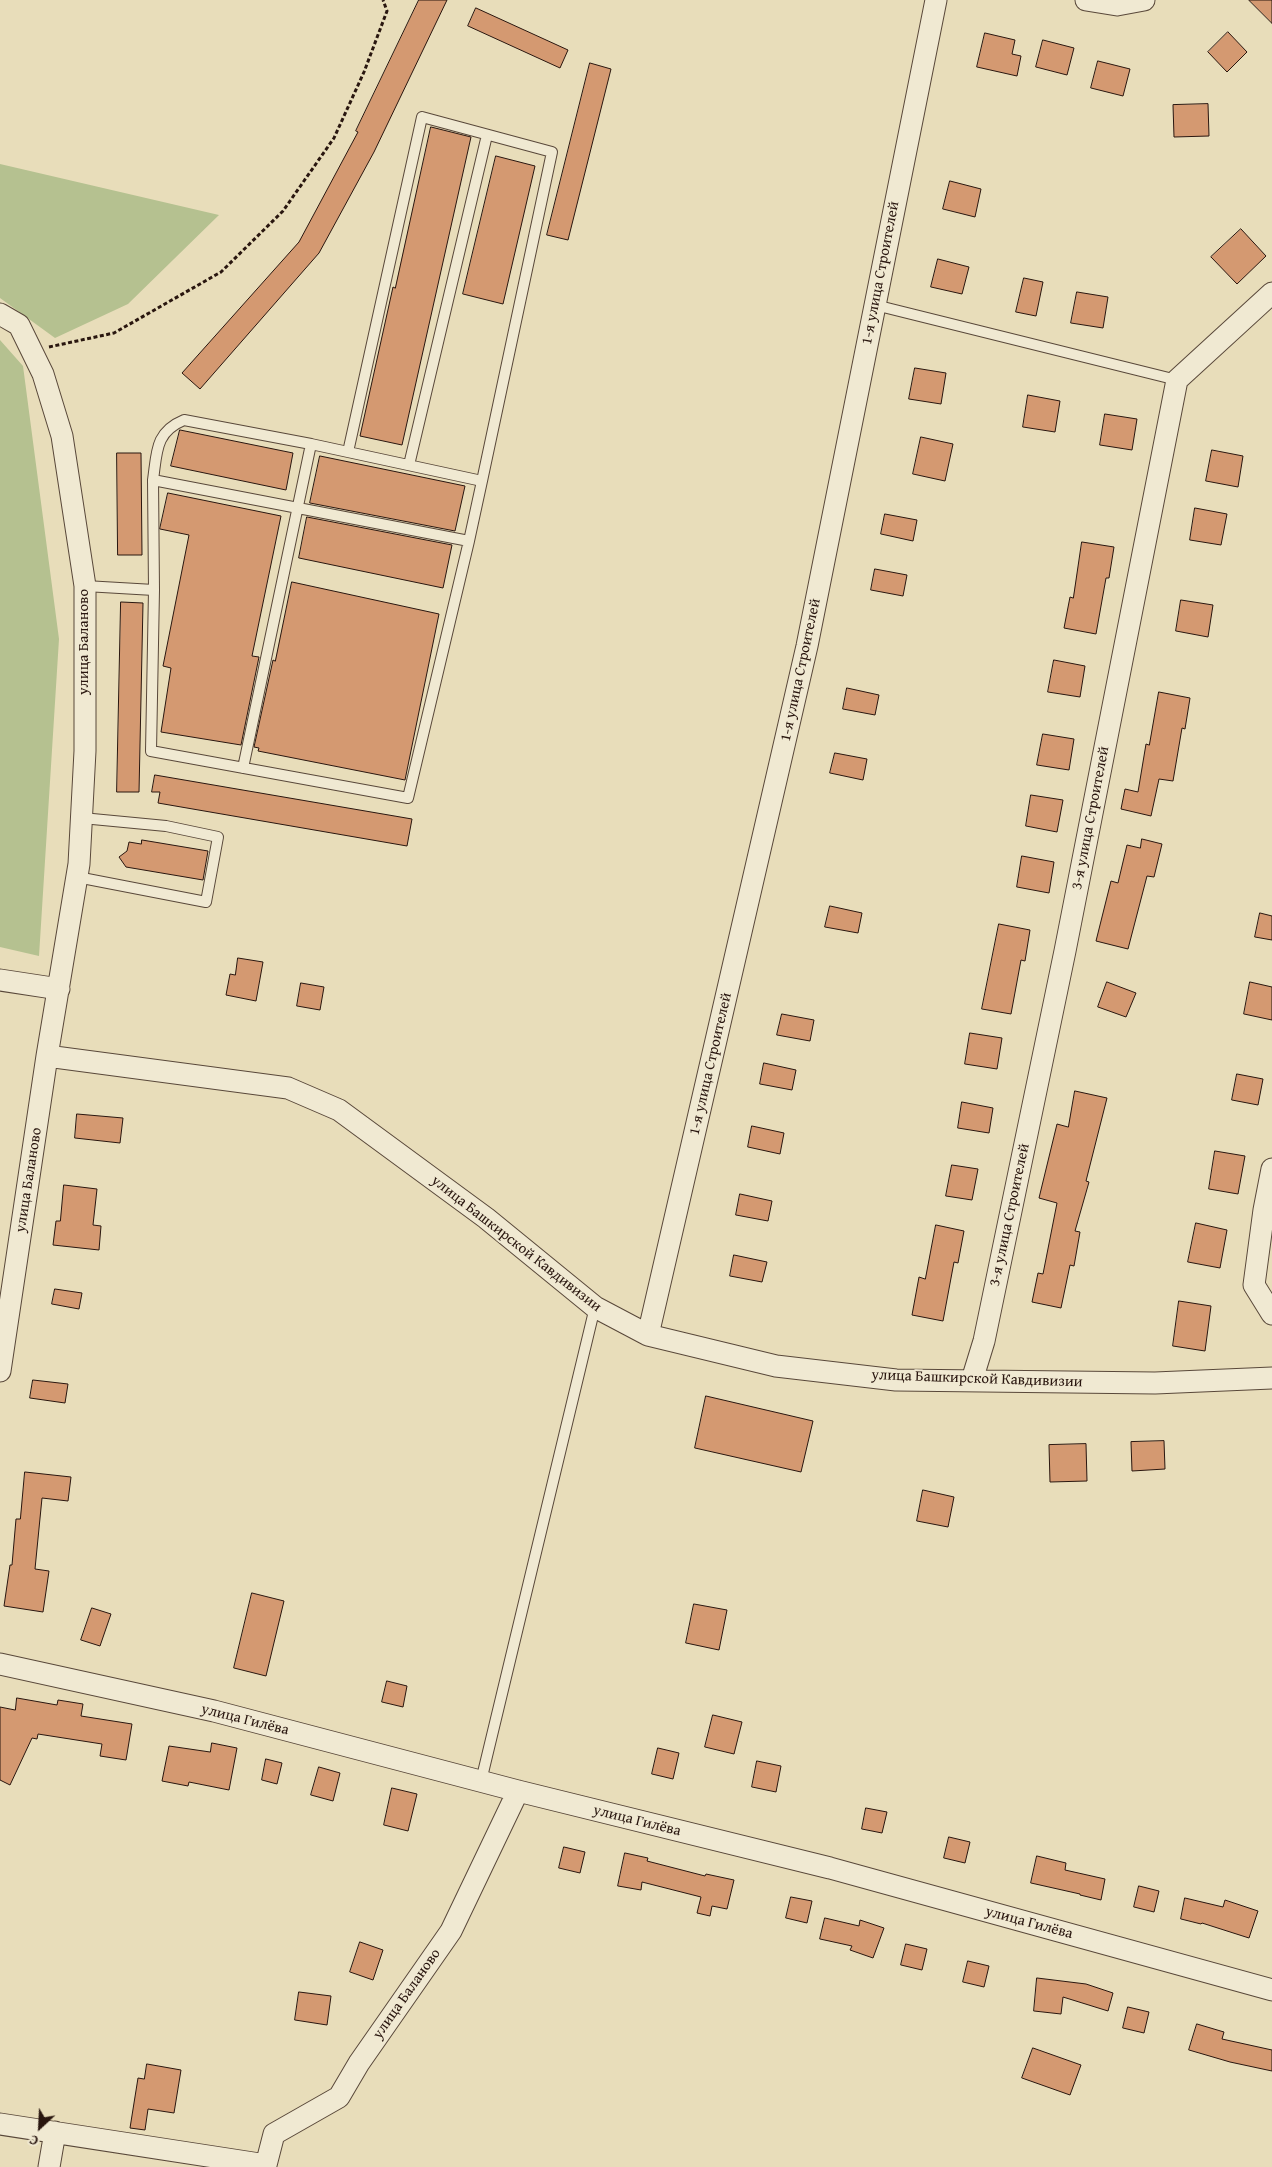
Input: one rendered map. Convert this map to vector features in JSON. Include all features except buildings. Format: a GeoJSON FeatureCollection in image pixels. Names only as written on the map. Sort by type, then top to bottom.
{"type":"FeatureCollection","features":[{"type":"Feature","properties":{"kind":"street","name":"1-я улица Строителей"},"geometry":{"type":"LineString","coordinates":[[648,1336],[807,646],[936,0]]}},
{"type":"Feature","properties":{"kind":"street"},"geometry":{"type":"LineString","coordinates":[[1086,0],[1117,5],[1144,0]]}},
{"type":"Feature","properties":{"kind":"street"},"geometry":{"type":"LineString","coordinates":[[1177,380],[1272,294]]}},
{"type":"Feature","properties":{"kind":"street","name":"улица Баланово"},"geometry":{"type":"LineString","coordinates":[[0,314],[19,325],[43,374],[62,436],[85,586],[85,752],[77,877],[0,1371]]}},
{"type":"Feature","properties":{"kind":"street","name":"3-я улица Строителей"},"geometry":{"type":"LineString","coordinates":[[972,1380],[984,1341],[1065,951],[1177,380]]}},
{"type":"Feature","properties":{"kind":"street"},"geometry":{"type":"LineString","coordinates":[[0,980],[59,989]]}},
{"type":"Feature","properties":{"kind":"street","name":"улица Башкирской Кавдивизии"},"geometry":{"type":"LineString","coordinates":[[48,1056],[288,1088],[339,1110],[486,1218],[596,1307],[648,1336],[776,1366],[896,1380],[1154,1383],[1272,1378]]}},
{"type":"Feature","properties":{"kind":"street"},"geometry":{"type":"LineString","coordinates":[[1272,1169],[1264,1210],[1254,1285],[1272,1314]]}},
{"type":"Feature","properties":{"kind":"street","name":"улица Гилёва"},"geometry":{"type":"LineString","coordinates":[[0,1664],[214,1711],[518,1791],[830,1868],[1272,1990]]}},
{"type":"Feature","properties":{"kind":"street","name":"улица Баланово"},"geometry":{"type":"LineString","coordinates":[[0,2124],[266,2166],[274,2134],[339,2097],[358,2063],[451,1931],[518,1791]]}},
{"type":"Feature","properties":{"kind":"street"},"geometry":{"type":"LineString","coordinates":[[49,2167],[55,2132]]}},
{"type":"Feature","properties":{"kind":"lane"},"geometry":{"type":"LineString","coordinates":[[348,452],[422,117],[552,152],[469,541],[408,798],[151,751],[154,590],[153,480],[158,445],[164,432],[173,424],[184,420],[311,444],[408,465],[482,480]]}},
{"type":"Feature","properties":{"kind":"lane"},"geometry":{"type":"LineString","coordinates":[[408,465],[487,134]]}},
{"type":"Feature","properties":{"kind":"lane"},"geometry":{"type":"LineString","coordinates":[[875,305],[1177,380]]}},
{"type":"Feature","properties":{"kind":"lane"},"geometry":{"type":"LineString","coordinates":[[243,768],[311,444]]}},
{"type":"Feature","properties":{"kind":"lane"},"geometry":{"type":"LineString","coordinates":[[153,480],[469,541]]}},
{"type":"Feature","properties":{"kind":"lane"},"geometry":{"type":"LineString","coordinates":[[85,586],[154,590]]}},
{"type":"Feature","properties":{"kind":"lane"},"geometry":{"type":"LineString","coordinates":[[77,877],[206,902],[218,837],[166,826],[82,818]]}},
{"type":"Feature","properties":{"kind":"lane"},"geometry":{"type":"LineString","coordinates":[[481,1781],[596,1307]]}},
{"type":"Feature","properties":{"kind":"path"},"geometry":{"type":"LineString","coordinates":[[32,351],[114,333],[221,272],[283,211],[334,138],[364,72],[387,11],[382,0]]}},
{"type":"Feature","properties":{"kind":"green space"},"geometry":{"type":"Polygon","coordinates":[[[0,164],[219,215],[128,304],[55,338],[0,298],[0,164]]]}},
{"type":"Feature","properties":{"kind":"green space"},"geometry":{"type":"Polygon","coordinates":[[[0,340],[23,366],[59,639],[39,956],[0,947],[0,340]]]}}]}
